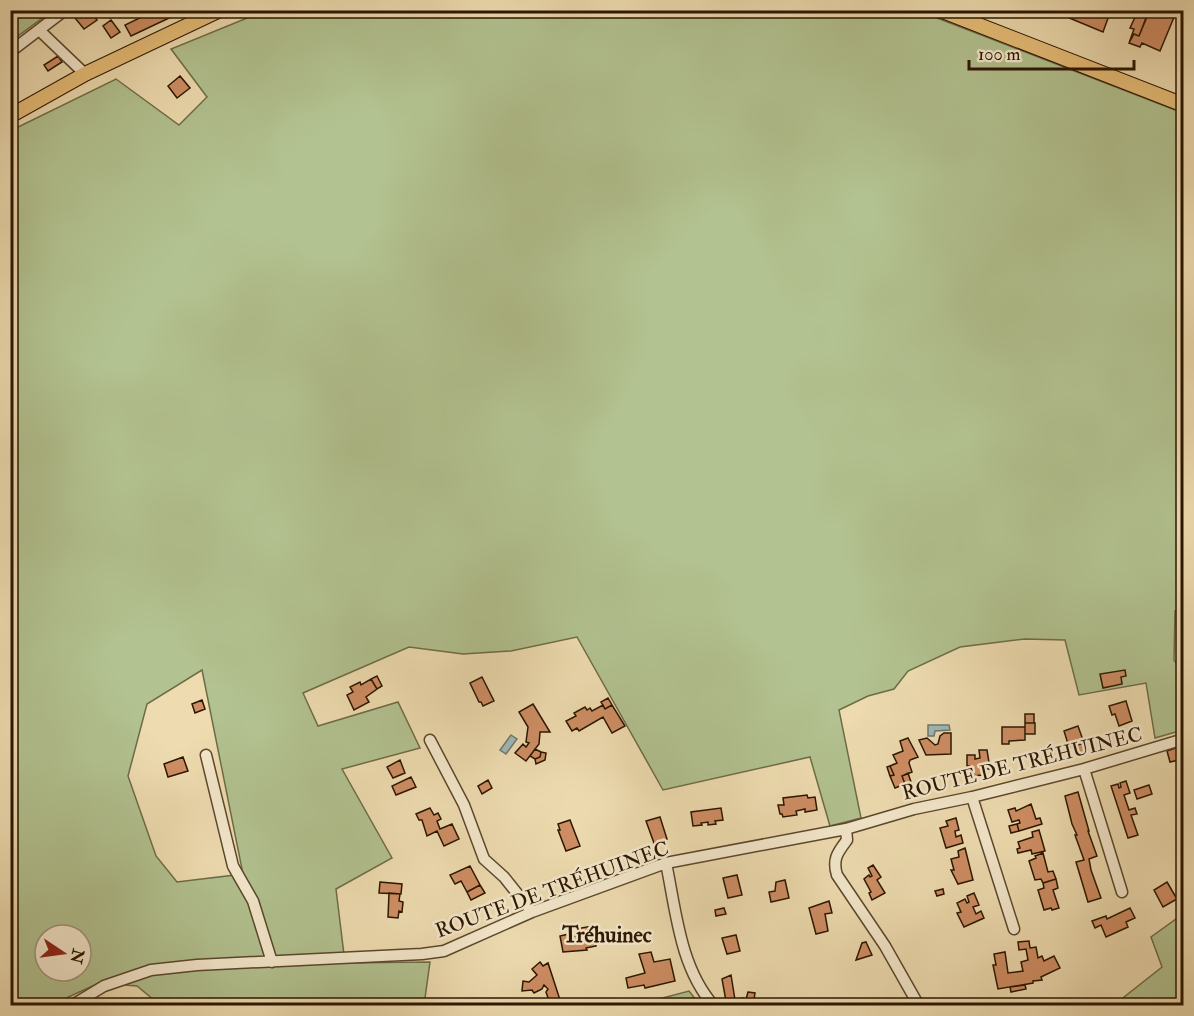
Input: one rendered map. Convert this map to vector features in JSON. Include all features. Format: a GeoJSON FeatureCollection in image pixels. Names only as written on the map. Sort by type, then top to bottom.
{"type":"FeatureCollection","features":[{"type":"Feature","properties":{"kind":"main road"},"geometry":{"type":"LineString","coordinates":[[10,116],[86,74],[220,10]]}},
{"type":"Feature","properties":{"kind":"main road"},"geometry":{"type":"LineString","coordinates":[[940,10],[1184,105]]}},
{"type":"Feature","properties":{"kind":"street"},"geometry":{"type":"LineString","coordinates":[[10,52],[65,10]]}},
{"type":"Feature","properties":{"kind":"street"},"geometry":{"type":"LineString","coordinates":[[39,30],[86,74]]}},
{"type":"Feature","properties":{"kind":"street","name":"ROUTE DE TRÉHUINEC"},"geometry":{"type":"LineString","coordinates":[[71,1005],[104,986],[151,970],[197,965],[444,951],[532,912],[666,863],[846,829],[915,809],[1084,769],[1184,739]]}},
{"type":"Feature","properties":{"kind":"street"},"geometry":{"type":"LineString","coordinates":[[430,740],[464,805],[483,859],[504,877],[532,912]]}},
{"type":"Feature","properties":{"kind":"street"},"geometry":{"type":"LineString","coordinates":[[206,755],[233,866],[253,901],[273,962]]}},
{"type":"Feature","properties":{"kind":"street"},"geometry":{"type":"LineString","coordinates":[[1084,769],[1122,892]]}},
{"type":"Feature","properties":{"kind":"street"},"geometry":{"type":"LineString","coordinates":[[972,797],[1014,929]]}},
{"type":"Feature","properties":{"kind":"street"},"geometry":{"type":"LineString","coordinates":[[846,829],[847,840],[835,856],[834,865],[837,875],[885,946],[919,1005]]}},
{"type":"Feature","properties":{"kind":"street"},"geometry":{"type":"LineString","coordinates":[[666,863],[690,969],[703,994],[714,1005]]}},
{"type":"Feature","properties":{"kind":"green space"},"geometry":{"type":"Polygon","coordinates":[[[11,10],[52,10],[52,11],[11,41],[11,10]]]}},
{"type":"Feature","properties":{"kind":"green space"},"geometry":{"type":"Polygon","coordinates":[[[256,10],[919,11],[1183,113],[1184,613],[1175,611],[1174,660],[1183,672],[1183,730],[1155,738],[1146,683],[1079,695],[1065,640],[1025,639],[960,647],[908,671],[894,689],[868,696],[839,710],[861,818],[830,826],[810,757],[663,790],[577,637],[511,651],[463,654],[409,647],[303,693],[318,726],[398,702],[420,748],[342,769],[392,858],[336,889],[345,963],[430,962],[424,1005],[160,1005],[137,986],[99,983],[51,1005],[11,1005],[10,131],[116,79],[179,125],[207,97],[171,49],[257,14],[256,10]],[[202,670],[147,704],[128,776],[156,856],[177,882],[243,874],[202,670]]]}},
{"type":"Feature","properties":{"kind":"green space"},"geometry":{"type":"Polygon","coordinates":[[[1183,914],[1183,1005],[1114,1005],[1162,967],[1151,937],[1183,914]]]}},
{"type":"Feature","properties":{"kind":"green space"},"geometry":{"type":"Polygon","coordinates":[[[689,991],[700,1005],[636,1005],[689,991]]]}},
{"type":"Feature","properties":{"kind":"water"},"geometry":{"type":"Polygon","coordinates":[[[928,725],[949,725],[950,730],[935,731],[934,736],[928,736],[928,725]]]}},
{"type":"Feature","properties":{"kind":"water"},"geometry":{"type":"Polygon","coordinates":[[[511,735],[517,739],[506,754],[500,750],[511,735]]]}},
{"type":"Feature","properties":{"kind":"building"},"geometry":{"type":"Polygon","coordinates":[[[86,10],[90,10],[97,20],[84,29],[75,18],[86,10]]]}},
{"type":"Feature","properties":{"kind":"building"},"geometry":{"type":"Polygon","coordinates":[[[104,10],[117,10],[118,12],[110,18],[104,10]]]}},
{"type":"Feature","properties":{"kind":"building"},"geometry":{"type":"Polygon","coordinates":[[[156,10],[186,10],[131,36],[125,25],[156,10]]]}},
{"type":"Feature","properties":{"kind":"building"},"geometry":{"type":"Polygon","coordinates":[[[1035,10],[1053,10],[1052,15],[1035,10]]]}},
{"type":"Feature","properties":{"kind":"building"},"geometry":{"type":"Polygon","coordinates":[[[1069,10],[1111,10],[1103,32],[1067,17],[1069,10]]]}},
{"type":"Feature","properties":{"kind":"building"},"geometry":{"type":"Polygon","coordinates":[[[1149,10],[1177,10],[1160,51],[1142,43],[1140,47],[1129,43],[1134,34],[1139,36],[1149,10]]]}},
{"type":"Feature","properties":{"kind":"building"},"geometry":{"type":"Polygon","coordinates":[[[1137,13],[1147,17],[1139,36],[1134,34],[1129,43],[1134,29],[1130,28],[1137,13]]]}},
{"type":"Feature","properties":{"kind":"building"},"geometry":{"type":"Polygon","coordinates":[[[111,20],[120,32],[111,38],[103,26],[111,20]]]}},
{"type":"Feature","properties":{"kind":"building"},"geometry":{"type":"Polygon","coordinates":[[[58,56],[62,62],[48,71],[44,65],[58,56]]]}},
{"type":"Feature","properties":{"kind":"building"},"geometry":{"type":"Polygon","coordinates":[[[180,76],[190,88],[177,98],[168,86],[180,76]]]}},
{"type":"Feature","properties":{"kind":"building"},"geometry":{"type":"Polygon","coordinates":[[[1125,670],[1126,676],[1121,677],[1122,684],[1103,688],[1100,674],[1125,670]]]}},
{"type":"Feature","properties":{"kind":"building"},"geometry":{"type":"Polygon","coordinates":[[[377,676],[382,686],[377,689],[371,679],[377,676]]]}},
{"type":"Feature","properties":{"kind":"building"},"geometry":{"type":"Polygon","coordinates":[[[482,677],[494,701],[483,706],[470,683],[482,677]]]}},
{"type":"Feature","properties":{"kind":"building"},"geometry":{"type":"Polygon","coordinates":[[[371,679],[377,689],[366,697],[369,702],[354,710],[347,695],[353,692],[350,687],[360,682],[361,685],[371,679]]]}},
{"type":"Feature","properties":{"kind":"building"},"geometry":{"type":"Polygon","coordinates":[[[608,698],[612,705],[605,709],[601,702],[608,698]]]}},
{"type":"Feature","properties":{"kind":"building"},"geometry":{"type":"Polygon","coordinates":[[[202,700],[205,709],[195,713],[192,704],[202,700]]]}},
{"type":"Feature","properties":{"kind":"building"},"geometry":{"type":"Polygon","coordinates":[[[1126,701],[1132,721],[1119,726],[1109,706],[1126,701]]]}},
{"type":"Feature","properties":{"kind":"building"},"geometry":{"type":"Polygon","coordinates":[[[533,704],[550,732],[540,732],[539,744],[526,761],[515,753],[523,744],[526,747],[529,743],[526,742],[528,727],[519,712],[533,704]]]}},
{"type":"Feature","properties":{"kind":"building"},"geometry":{"type":"Polygon","coordinates":[[[603,705],[605,709],[612,705],[625,726],[612,733],[603,717],[579,731],[577,728],[572,731],[566,721],[576,716],[574,713],[585,707],[592,711],[603,705]]]}},
{"type":"Feature","properties":{"kind":"building"},"geometry":{"type":"Polygon","coordinates":[[[1025,714],[1034,714],[1034,723],[1025,723],[1025,714]]]}},
{"type":"Feature","properties":{"kind":"building"},"geometry":{"type":"Polygon","coordinates":[[[1025,723],[1035,723],[1035,734],[1025,734],[1025,723]]]}},
{"type":"Feature","properties":{"kind":"building"},"geometry":{"type":"Polygon","coordinates":[[[1078,726],[1084,743],[1069,747],[1064,731],[1078,726]]]}},
{"type":"Feature","properties":{"kind":"building"},"geometry":{"type":"Polygon","coordinates":[[[1002,727],[1025,727],[1025,740],[1002,744],[1002,727]]]}},
{"type":"Feature","properties":{"kind":"building"},"geometry":{"type":"Polygon","coordinates":[[[944,733],[951,733],[951,754],[926,755],[919,740],[927,738],[935,745],[944,733]]]}},
{"type":"Feature","properties":{"kind":"building"},"geometry":{"type":"Polygon","coordinates":[[[908,738],[918,757],[910,760],[912,772],[902,776],[905,784],[895,788],[890,776],[894,775],[890,766],[897,763],[893,755],[903,751],[900,741],[908,738]]]}},
{"type":"Feature","properties":{"kind":"building"},"geometry":{"type":"Polygon","coordinates":[[[1083,743],[1086,753],[1078,755],[1075,746],[1083,743]]]}},
{"type":"Feature","properties":{"kind":"building"},"geometry":{"type":"Polygon","coordinates":[[[1184,745],[1183,778],[1179,760],[1170,762],[1167,751],[1184,745]]]}},
{"type":"Feature","properties":{"kind":"building"},"geometry":{"type":"Polygon","coordinates":[[[535,749],[541,752],[540,757],[535,759],[530,756],[535,749]]]}},
{"type":"Feature","properties":{"kind":"building"},"geometry":{"type":"Polygon","coordinates":[[[979,750],[987,750],[990,769],[982,769],[983,775],[971,776],[970,766],[967,766],[967,755],[975,755],[975,759],[980,758],[979,750]]]}},
{"type":"Feature","properties":{"kind":"building"},"geometry":{"type":"Polygon","coordinates":[[[541,752],[546,753],[545,760],[536,764],[535,759],[540,757],[541,752]]]}},
{"type":"Feature","properties":{"kind":"building"},"geometry":{"type":"Polygon","coordinates":[[[183,757],[188,771],[168,777],[164,764],[183,757]]]}},
{"type":"Feature","properties":{"kind":"building"},"geometry":{"type":"Polygon","coordinates":[[[400,760],[405,773],[393,778],[387,767],[400,760]]]}},
{"type":"Feature","properties":{"kind":"building"},"geometry":{"type":"Polygon","coordinates":[[[890,766],[894,775],[890,776],[887,767],[890,766]]]}},
{"type":"Feature","properties":{"kind":"building"},"geometry":{"type":"Polygon","coordinates":[[[908,773],[911,782],[905,784],[902,776],[908,773]]]}},
{"type":"Feature","properties":{"kind":"building"},"geometry":{"type":"Polygon","coordinates":[[[411,777],[416,787],[396,795],[392,786],[411,777]]]}},
{"type":"Feature","properties":{"kind":"building"},"geometry":{"type":"Polygon","coordinates":[[[488,780],[492,788],[482,794],[478,786],[488,780]]]}},
{"type":"Feature","properties":{"kind":"building"},"geometry":{"type":"Polygon","coordinates":[[[1126,781],[1130,793],[1124,795],[1129,810],[1135,808],[1137,814],[1131,815],[1138,835],[1128,838],[1111,786],[1118,784],[1119,788],[1120,783],[1126,781]]]}},
{"type":"Feature","properties":{"kind":"building"},"geometry":{"type":"Polygon","coordinates":[[[1149,785],[1152,794],[1137,799],[1134,790],[1149,785]]]}},
{"type":"Feature","properties":{"kind":"building"},"geometry":{"type":"Polygon","coordinates":[[[1078,792],[1097,856],[1089,859],[1101,898],[1088,902],[1076,862],[1084,860],[1065,796],[1078,792]]]}},
{"type":"Feature","properties":{"kind":"building"},"geometry":{"type":"Polygon","coordinates":[[[807,795],[808,798],[815,797],[817,810],[805,812],[805,809],[796,811],[797,815],[783,817],[780,814],[778,805],[784,805],[783,798],[807,795]]]}},
{"type":"Feature","properties":{"kind":"building"},"geometry":{"type":"Polygon","coordinates":[[[1031,804],[1036,819],[1040,818],[1042,824],[1019,831],[1017,824],[1020,823],[1019,820],[1012,822],[1008,810],[1015,808],[1016,811],[1031,804]]]}},
{"type":"Feature","properties":{"kind":"building"},"geometry":{"type":"Polygon","coordinates":[[[430,808],[434,815],[438,813],[441,819],[437,821],[440,829],[452,824],[459,839],[444,846],[437,831],[427,836],[422,820],[419,820],[416,814],[430,808]]]}},
{"type":"Feature","properties":{"kind":"building"},"geometry":{"type":"Polygon","coordinates":[[[721,808],[723,820],[715,821],[716,824],[708,825],[708,822],[693,826],[691,812],[721,808]]]}},
{"type":"Feature","properties":{"kind":"building"},"geometry":{"type":"Polygon","coordinates":[[[660,817],[667,839],[654,843],[646,821],[660,817]]]}},
{"type":"Feature","properties":{"kind":"building"},"geometry":{"type":"Polygon","coordinates":[[[956,818],[959,830],[955,831],[956,837],[961,835],[963,843],[946,848],[940,828],[948,826],[946,821],[956,818]]]}},
{"type":"Feature","properties":{"kind":"building"},"geometry":{"type":"Polygon","coordinates":[[[570,820],[580,846],[566,851],[558,824],[570,820]]]}},
{"type":"Feature","properties":{"kind":"building"},"geometry":{"type":"Polygon","coordinates":[[[1017,824],[1019,831],[1011,833],[1009,826],[1017,824]]]}},
{"type":"Feature","properties":{"kind":"building"},"geometry":{"type":"Polygon","coordinates":[[[1039,830],[1045,851],[1032,854],[1031,850],[1018,853],[1017,849],[1020,848],[1018,842],[1033,837],[1032,832],[1039,830]]]}},
{"type":"Feature","properties":{"kind":"building"},"geometry":{"type":"Polygon","coordinates":[[[965,848],[973,880],[958,884],[951,870],[954,870],[951,859],[959,857],[958,851],[965,848]]]}},
{"type":"Feature","properties":{"kind":"building"},"geometry":{"type":"Polygon","coordinates":[[[1043,853],[1048,872],[1053,871],[1056,879],[1043,883],[1041,879],[1035,880],[1029,861],[1043,853]]]}},
{"type":"Feature","properties":{"kind":"building"},"geometry":{"type":"Polygon","coordinates":[[[873,865],[881,877],[877,880],[885,893],[872,900],[869,893],[871,892],[864,879],[869,875],[872,876],[868,868],[873,865]]]}},
{"type":"Feature","properties":{"kind":"building"},"geometry":{"type":"Polygon","coordinates":[[[470,866],[480,885],[467,892],[461,881],[455,884],[450,875],[470,866]]]}},
{"type":"Feature","properties":{"kind":"building"},"geometry":{"type":"Polygon","coordinates":[[[737,875],[742,895],[728,898],[723,878],[737,875]]]}},
{"type":"Feature","properties":{"kind":"building"},"geometry":{"type":"Polygon","coordinates":[[[1056,879],[1058,888],[1053,890],[1059,908],[1044,910],[1038,890],[1044,888],[1043,883],[1056,879]]]}},
{"type":"Feature","properties":{"kind":"building"},"geometry":{"type":"Polygon","coordinates":[[[785,880],[789,898],[771,902],[769,892],[775,891],[776,882],[785,880]]]}},
{"type":"Feature","properties":{"kind":"building"},"geometry":{"type":"Polygon","coordinates":[[[380,882],[402,884],[401,894],[379,893],[380,882]]]}},
{"type":"Feature","properties":{"kind":"building"},"geometry":{"type":"Polygon","coordinates":[[[1167,882],[1177,899],[1163,907],[1154,890],[1167,882]]]}},
{"type":"Feature","properties":{"kind":"building"},"geometry":{"type":"Polygon","coordinates":[[[480,885],[485,893],[471,900],[467,892],[480,885]]]}},
{"type":"Feature","properties":{"kind":"building"},"geometry":{"type":"Polygon","coordinates":[[[943,889],[944,894],[937,896],[935,891],[943,889]]]}},
{"type":"Feature","properties":{"kind":"building"},"geometry":{"type":"Polygon","coordinates":[[[389,893],[400,894],[399,901],[403,902],[402,912],[399,911],[398,918],[388,917],[389,893]]]}},
{"type":"Feature","properties":{"kind":"building"},"geometry":{"type":"Polygon","coordinates":[[[974,893],[979,905],[973,907],[976,914],[981,911],[984,918],[964,927],[957,913],[961,912],[957,903],[965,899],[967,903],[969,902],[967,896],[974,893]]]}},
{"type":"Feature","properties":{"kind":"building"},"geometry":{"type":"Polygon","coordinates":[[[829,901],[832,913],[825,914],[828,931],[816,934],[809,908],[829,901]]]}},
{"type":"Feature","properties":{"kind":"building"},"geometry":{"type":"Polygon","coordinates":[[[724,908],[726,914],[716,916],[715,910],[724,908]]]}},
{"type":"Feature","properties":{"kind":"building"},"geometry":{"type":"Polygon","coordinates":[[[1130,908],[1135,918],[1126,922],[1128,927],[1106,937],[1101,925],[1095,928],[1092,921],[1106,916],[1107,919],[1130,908]]]}},
{"type":"Feature","properties":{"kind":"building"},"geometry":{"type":"Polygon","coordinates":[[[592,926],[596,946],[586,948],[587,950],[563,952],[560,936],[582,935],[581,928],[592,926]]]}},
{"type":"Feature","properties":{"kind":"building"},"geometry":{"type":"Polygon","coordinates":[[[736,935],[740,951],[727,954],[722,938],[736,935]]]}},
{"type":"Feature","properties":{"kind":"building"},"geometry":{"type":"Polygon","coordinates":[[[1029,941],[1030,948],[1036,947],[1038,958],[1042,956],[1044,961],[1054,956],[1060,968],[1041,977],[1042,980],[998,989],[993,965],[996,965],[994,954],[1005,952],[1008,973],[1023,971],[1021,962],[1028,960],[1026,949],[1019,950],[1018,942],[1029,941]]]}},
{"type":"Feature","properties":{"kind":"building"},"geometry":{"type":"Polygon","coordinates":[[[866,942],[872,955],[856,960],[862,943],[866,942]]]}},
{"type":"Feature","properties":{"kind":"building"},"geometry":{"type":"Polygon","coordinates":[[[651,952],[654,962],[670,959],[675,981],[645,988],[644,985],[628,988],[626,978],[645,973],[639,954],[651,952]]]}},
{"type":"Feature","properties":{"kind":"building"},"geometry":{"type":"Polygon","coordinates":[[[540,962],[543,966],[548,963],[561,1003],[551,1006],[546,992],[548,989],[544,985],[542,989],[534,993],[532,990],[522,991],[523,981],[529,982],[537,975],[532,969],[540,962]]]}},
{"type":"Feature","properties":{"kind":"building"},"geometry":{"type":"Polygon","coordinates":[[[731,975],[736,1006],[721,1006],[720,1001],[726,1001],[722,979],[731,975]]]}},
{"type":"Feature","properties":{"kind":"building"},"geometry":{"type":"Polygon","coordinates":[[[1025,985],[1026,989],[1011,992],[1010,987],[1025,985]]]}},
{"type":"Feature","properties":{"kind":"building"},"geometry":{"type":"Polygon","coordinates":[[[748,992],[755,993],[753,1006],[741,1005],[742,998],[746,999],[748,992]]]}},
{"type":"Feature","properties":{"kind":"district","name":"Tréhuinec"},"geometry":{"type":"Point","coordinates":[607,934]}}]}
